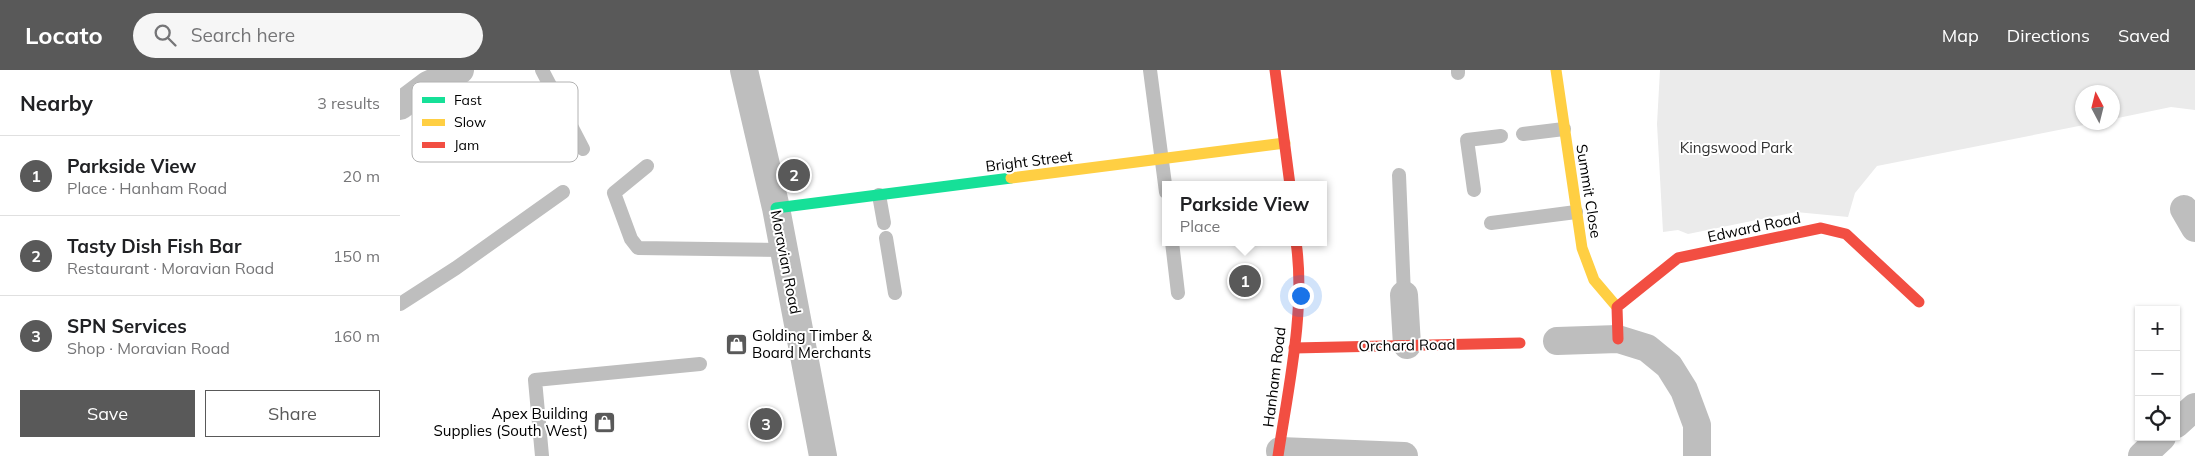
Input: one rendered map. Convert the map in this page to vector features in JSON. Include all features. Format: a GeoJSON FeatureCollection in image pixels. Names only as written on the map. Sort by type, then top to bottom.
{"type":"FeatureCollection","features":[{"type":"Feature","properties":{"kind":"street"},"geometry":{"type":"LineString","coordinates":[[434,82],[460,70]]}},
{"type":"Feature","properties":{"kind":"street","name":"Moravian Road"},"geometry":{"type":"LineString","coordinates":[[744,70],[776,208],[822,456]]}},
{"type":"Feature","properties":{"kind":"street"},"geometry":{"type":"LineString","coordinates":[[1275,70],[1289,181]]}},
{"type":"Feature","properties":{"kind":"street","name":"Summit Close"},"geometry":{"type":"LineString","coordinates":[[1556,70],[1576,212],[1587,264],[1604,294],[1617,307]]}},
{"type":"Feature","properties":{"kind":"street"},"geometry":{"type":"LineString","coordinates":[[400,106],[412,97]]}},
{"type":"Feature","properties":{"kind":"street","name":"Bright Street"},"geometry":{"type":"LineString","coordinates":[[776,208],[1284,143]]}},
{"type":"Feature","properties":{"kind":"street","name":"Edward Road"},"geometry":{"type":"LineString","coordinates":[[1617,307],[1678,258],[1822,228],[1846,234],[1919,302]]}},
{"type":"Feature","properties":{"kind":"street","name":"Hanham Road"},"geometry":{"type":"LineString","coordinates":[[1279,454],[1294,348],[1299,263],[1297,246]]}},
{"type":"Feature","properties":{"kind":"street"},"geometry":{"type":"LineString","coordinates":[[1404,295],[1407,345]]}},
{"type":"Feature","properties":{"kind":"street"},"geometry":{"type":"LineString","coordinates":[[1617,307],[1618,339]]}},
{"type":"Feature","properties":{"kind":"street"},"geometry":{"type":"LineString","coordinates":[[1557,342],[1618,339],[1647,348],[1669,366],[1684,390],[1697,425],[1696,456]]}},
{"type":"Feature","properties":{"kind":"street","name":"Orchard Road"},"geometry":{"type":"LineString","coordinates":[[1294,348],[1520,342]]}},
{"type":"Feature","properties":{"kind":"street"},"geometry":{"type":"LineString","coordinates":[[2180,420],[2195,407]]}},
{"type":"Feature","properties":{"kind":"street"},"geometry":{"type":"LineString","coordinates":[[2142,456],[2158,441]]}},
{"type":"Feature","properties":{"kind":"street"},"geometry":{"type":"LineString","coordinates":[[1279,454],[1404,456]]}},
{"type":"Feature","properties":{"kind":"lane"},"geometry":{"type":"LineString","coordinates":[[542,70],[548,82]]}},
{"type":"Feature","properties":{"kind":"lane"},"geometry":{"type":"LineString","coordinates":[[1150,70],[1165,181]]}},
{"type":"Feature","properties":{"kind":"lane"},"geometry":{"type":"LineString","coordinates":[[1523,134],[1564,129]]}},
{"type":"Feature","properties":{"kind":"lane"},"geometry":{"type":"LineString","coordinates":[[1474,190],[1467,140],[1502,136]]}},
{"type":"Feature","properties":{"kind":"lane"},"geometry":{"type":"LineString","coordinates":[[578,139],[583,149]]}},
{"type":"Feature","properties":{"kind":"lane"},"geometry":{"type":"LineString","coordinates":[[647,166],[614,193],[631,239],[638,248],[784,250]]}},
{"type":"Feature","properties":{"kind":"lane"},"geometry":{"type":"LineString","coordinates":[[1399,176],[1404,295]]}},
{"type":"Feature","properties":{"kind":"lane"},"geometry":{"type":"LineString","coordinates":[[400,304],[456,268],[563,192]]}},
{"type":"Feature","properties":{"kind":"lane"},"geometry":{"type":"LineString","coordinates":[[879,195],[884,223]]}},
{"type":"Feature","properties":{"kind":"lane"},"geometry":{"type":"LineString","coordinates":[[1491,222],[1576,212]]}},
{"type":"Feature","properties":{"kind":"lane"},"geometry":{"type":"LineString","coordinates":[[886,238],[895,292]]}},
{"type":"Feature","properties":{"kind":"lane"},"geometry":{"type":"LineString","coordinates":[[1172,246],[1178,293]]}},
{"type":"Feature","properties":{"kind":"lane"},"geometry":{"type":"LineString","coordinates":[[542,456],[534,380],[700,364]]}},
{"type":"Feature","properties":{"kind":"green space","name":"Kingswood Park"},"geometry":{"type":"Polygon","coordinates":[[[1660,70],[2195,70],[2195,110],[2171,107],[2120,118],[2120,85],[2075,85],[2075,127],[1877,166],[1855,193],[1848,217],[1796,212],[1688,234],[1678,230],[1663,232],[1657,124],[1660,70]]]}},
{"type":"Feature","properties":{"kind":"traffic: fast"},"geometry":{"type":"LineString","coordinates":[[776,208],[1011,178]]}},
{"type":"Feature","properties":{"kind":"traffic: slow"},"geometry":{"type":"LineString","coordinates":[[1556,70],[1582,248],[1594,280],[1617,307]]}},
{"type":"Feature","properties":{"kind":"traffic: slow"},"geometry":{"type":"LineString","coordinates":[[1011,178],[1285,143]]}},
{"type":"Feature","properties":{"kind":"traffic: jam"},"geometry":{"type":"LineString","coordinates":[[1275,70],[1289,181]]}},
{"type":"Feature","properties":{"kind":"traffic: jam"},"geometry":{"type":"LineString","coordinates":[[1618,339],[1617,307],[1678,258],[1821,228],[1846,234],[1919,302]]}},
{"type":"Feature","properties":{"kind":"traffic: jam"},"geometry":{"type":"LineString","coordinates":[[1278,456],[1291,377],[1297,321],[1299,268],[1296,246]]}},
{"type":"Feature","properties":{"kind":"traffic: jam"},"geometry":{"type":"LineString","coordinates":[[1294,348],[1520,343]]}},
{"type":"Feature","properties":{"kind":"place","name":"Tasty Dish Fish Bar"},"geometry":{"type":"Point","coordinates":[794,175]}},
{"type":"Feature","properties":{"kind":"place","name":"Parkside View"},"geometry":{"type":"Point","coordinates":[1245,281]}},
{"type":"Feature","properties":{"kind":"place","name":"Golding Timber & Board Merchants"},"geometry":{"type":"Point","coordinates":[736,344]}},
{"type":"Feature","properties":{"kind":"place","name":"Apex Building Supplies (South West)"},"geometry":{"type":"Point","coordinates":[604,422]}},
{"type":"Feature","properties":{"kind":"place","name":"SPN Services"},"geometry":{"type":"Point","coordinates":[766,424]}}]}
